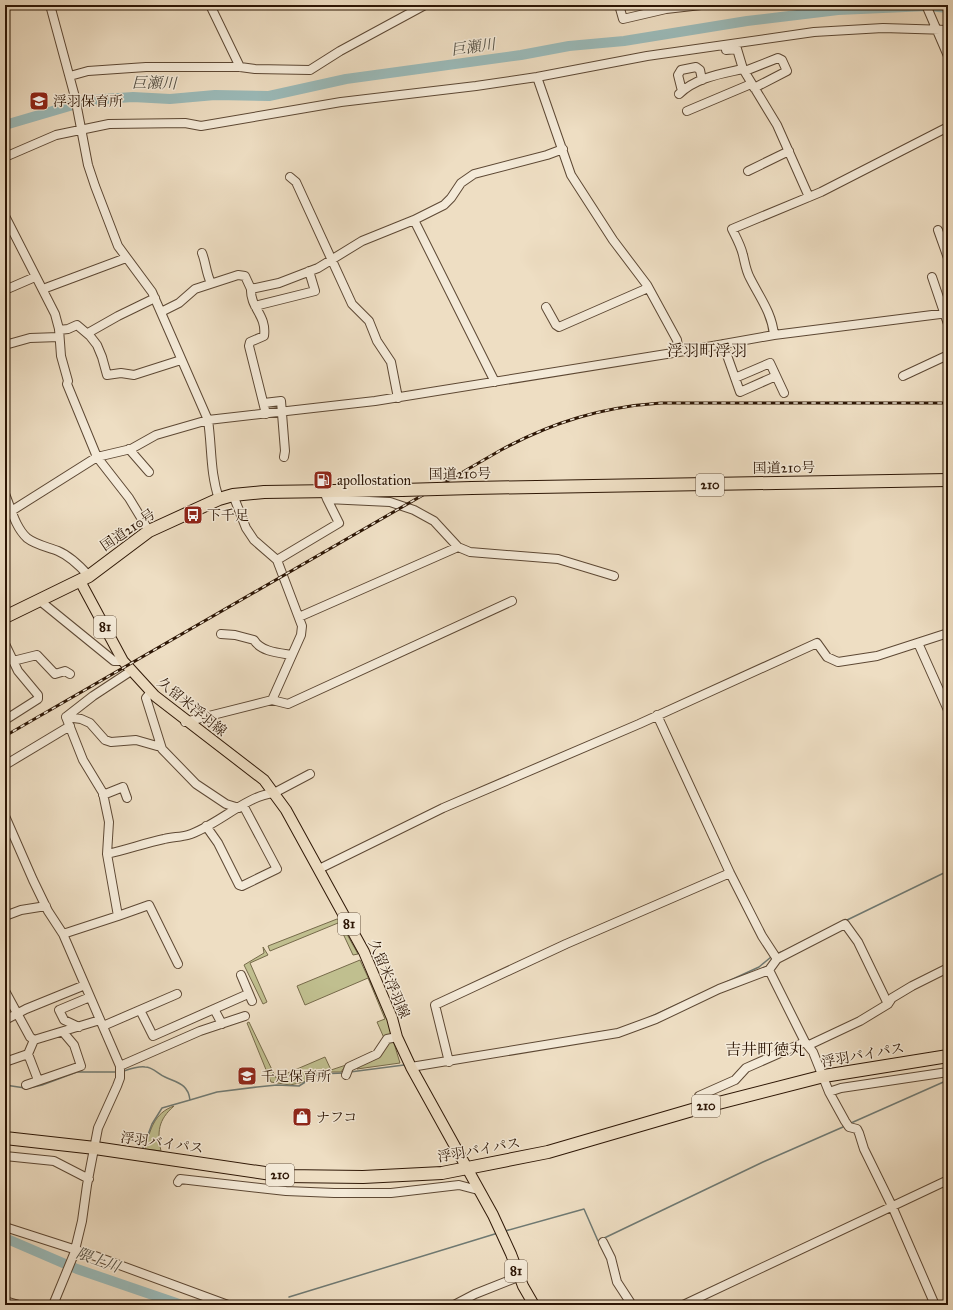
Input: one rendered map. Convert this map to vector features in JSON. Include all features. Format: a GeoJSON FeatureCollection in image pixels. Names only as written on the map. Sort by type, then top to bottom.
{"type":"FeatureCollection","features":[{"type":"Feature","properties":{"kind":"highway","name":"国道210号"},"geometry":{"type":"LineString","coordinates":[[5,617],[85,578],[149,531],[219,499],[233,495],[264,492],[326,495],[402,490],[472,488],[948,480]]}},
{"type":"Feature","properties":{"kind":"highway","name":"浮羽バイパス"},"geometry":{"type":"LineString","coordinates":[[5,1138],[95,1148],[285,1176],[363,1177],[442,1173],[548,1152],[699,1108],[824,1076],[948,1056]]}},
{"type":"Feature","properties":{"kind":"main road","name":"81"},"geometry":{"type":"LineString","coordinates":[[85,578],[123,661],[130,672]]}},
{"type":"Feature","properties":{"kind":"main road","name":"久留米浮羽線"},"geometry":{"type":"LineString","coordinates":[[130,672],[185,722],[264,780],[274,793],[319,869],[368,962],[392,1018],[397,1037],[411,1067],[501,1232],[518,1277],[534,1305]]}},
{"type":"Feature","properties":{"kind":"street"},"geometry":{"type":"LineString","coordinates":[[50,5],[70,76],[88,165],[95,186],[118,246],[152,292],[208,420],[211,438],[213,482],[219,499]]}},
{"type":"Feature","properties":{"kind":"street"},"geometry":{"type":"LineString","coordinates":[[210,5],[240,67]]}},
{"type":"Feature","properties":{"kind":"street"},"geometry":{"type":"LineString","coordinates":[[70,76],[88,71],[128,68],[240,67],[255,69],[310,70],[340,51],[425,5]]}},
{"type":"Feature","properties":{"kind":"street"},"geometry":{"type":"LineString","coordinates":[[619,5],[623,19],[666,9],[702,5]]}},
{"type":"Feature","properties":{"kind":"street"},"geometry":{"type":"LineString","coordinates":[[926,5],[948,56]]}},
{"type":"Feature","properties":{"kind":"street"},"geometry":{"type":"LineString","coordinates":[[5,157],[56,135],[82,131],[109,124],[130,122],[185,123],[201,126],[341,102],[537,76],[647,56],[836,30],[883,28],[948,30]]}},
{"type":"Feature","properties":{"kind":"street"},"geometry":{"type":"LineString","coordinates":[[717,46],[722,51],[755,46],[756,41]]}},
{"type":"Feature","properties":{"kind":"street"},"geometry":{"type":"LineString","coordinates":[[737,49],[744,70],[776,125],[809,197]]}},
{"type":"Feature","properties":{"kind":"street"},"geometry":{"type":"LineString","coordinates":[[687,111],[787,71],[782,60],[778,58],[744,70],[702,80],[681,92],[678,75],[681,70],[696,67],[700,70],[702,80]]}},
{"type":"Feature","properties":{"kind":"street"},"geometry":{"type":"LineString","coordinates":[[537,76],[571,175],[613,240],[632,264],[648,288],[677,340],[679,352]]}},
{"type":"Feature","properties":{"kind":"street"},"geometry":{"type":"LineString","coordinates":[[774,335],[773,322],[765,304],[750,278],[744,262],[743,254],[732,229],[809,197],[948,127]]}},
{"type":"Feature","properties":{"kind":"street"},"geometry":{"type":"LineString","coordinates":[[251,289],[278,283],[309,271],[331,261],[362,241],[414,220],[444,205],[451,198],[461,183],[474,174],[547,155],[563,149]]}},
{"type":"Feature","properties":{"kind":"street"},"geometry":{"type":"LineString","coordinates":[[748,171],[789,151]]}},
{"type":"Feature","properties":{"kind":"street"},"geometry":{"type":"LineString","coordinates":[[290,177],[296,182],[331,261],[354,308],[369,321],[377,340],[390,362],[398,398]]}},
{"type":"Feature","properties":{"kind":"street"},"geometry":{"type":"LineString","coordinates":[[5,216],[35,278],[55,314],[61,356],[68,381],[67,384],[97,457],[129,498],[149,531]]}},
{"type":"Feature","properties":{"kind":"street"},"geometry":{"type":"LineString","coordinates":[[414,220],[494,382]]}},
{"type":"Feature","properties":{"kind":"street"},"geometry":{"type":"LineString","coordinates":[[938,230],[948,258]]}},
{"type":"Feature","properties":{"kind":"street"},"geometry":{"type":"LineString","coordinates":[[202,253],[206,262],[206,271],[211,283]]}},
{"type":"Feature","properties":{"kind":"street"},"geometry":{"type":"LineString","coordinates":[[42,290],[126,258]]}},
{"type":"Feature","properties":{"kind":"street"},"geometry":{"type":"LineString","coordinates":[[255,306],[315,291],[309,271]]}},
{"type":"Feature","properties":{"kind":"street"},"geometry":{"type":"LineString","coordinates":[[161,312],[179,303],[195,289],[238,275],[245,276],[251,289],[250,296],[263,318],[265,330],[264,336],[250,342],[249,346],[266,414]]}},
{"type":"Feature","properties":{"kind":"street"},"geometry":{"type":"LineString","coordinates":[[932,277],[946,313],[948,324]]}},
{"type":"Feature","properties":{"kind":"street"},"geometry":{"type":"LineString","coordinates":[[5,290],[35,278]]}},
{"type":"Feature","properties":{"kind":"street"},"geometry":{"type":"LineString","coordinates":[[546,307],[556,325],[559,327],[648,288]]}},
{"type":"Feature","properties":{"kind":"street"},"geometry":{"type":"LineString","coordinates":[[88,333],[155,298]]}},
{"type":"Feature","properties":{"kind":"street"},"geometry":{"type":"LineString","coordinates":[[8,512],[97,457],[129,449],[156,435],[208,420],[282,413],[398,398],[774,335],[946,313]]}},
{"type":"Feature","properties":{"kind":"street"},"geometry":{"type":"LineString","coordinates":[[5,345],[30,338],[59,334],[76,325],[88,333],[100,351],[107,375],[121,373],[134,375],[181,360]]}},
{"type":"Feature","properties":{"kind":"street"},"geometry":{"type":"LineString","coordinates":[[723,344],[740,392],[776,376]]}},
{"type":"Feature","properties":{"kind":"street"},"geometry":{"type":"LineString","coordinates":[[903,376],[948,355]]}},
{"type":"Feature","properties":{"kind":"street"},"geometry":{"type":"LineString","coordinates":[[735,378],[770,363],[784,393]]}},
{"type":"Feature","properties":{"kind":"street"},"geometry":{"type":"LineString","coordinates":[[264,403],[281,401],[285,451],[284,457]]}},
{"type":"Feature","properties":{"kind":"street"},"geometry":{"type":"LineString","coordinates":[[129,449],[149,472]]}},
{"type":"Feature","properties":{"kind":"street"},"geometry":{"type":"LineString","coordinates":[[5,494],[8,512],[27,537],[38,544],[59,551],[77,563],[85,578]]}},
{"type":"Feature","properties":{"kind":"street"},"geometry":{"type":"LineString","coordinates":[[233,495],[246,528],[254,540],[277,560],[302,626],[301,635],[272,700]]}},
{"type":"Feature","properties":{"kind":"street"},"geometry":{"type":"LineString","coordinates":[[326,495],[390,502],[414,510],[434,521],[458,547],[470,552],[558,559],[614,576]]}},
{"type":"Feature","properties":{"kind":"street"},"geometry":{"type":"LineString","coordinates":[[277,560],[279,557],[339,523],[326,495]]}},
{"type":"Feature","properties":{"kind":"street"},"geometry":{"type":"LineString","coordinates":[[299,617],[458,547]]}},
{"type":"Feature","properties":{"kind":"street"},"geometry":{"type":"LineString","coordinates":[[39,600],[114,661],[123,661]]}},
{"type":"Feature","properties":{"kind":"street"},"geometry":{"type":"LineString","coordinates":[[185,722],[272,700],[288,704],[512,602]]}},
{"type":"Feature","properties":{"kind":"street"},"geometry":{"type":"LineString","coordinates":[[319,869],[443,808],[639,724],[817,643],[827,657],[838,662],[878,656],[948,633]]}},
{"type":"Feature","properties":{"kind":"street"},"geometry":{"type":"LineString","coordinates":[[221,634],[235,635],[254,640],[258,646],[265,649],[292,656]]}},
{"type":"Feature","properties":{"kind":"street"},"geometry":{"type":"LineString","coordinates":[[5,644],[18,671],[38,695],[38,699],[5,720]]}},
{"type":"Feature","properties":{"kind":"street"},"geometry":{"type":"LineString","coordinates":[[918,644],[948,710]]}},
{"type":"Feature","properties":{"kind":"street"},"geometry":{"type":"LineString","coordinates":[[12,661],[37,655],[55,674],[65,671],[70,674]]}},
{"type":"Feature","properties":{"kind":"street"},"geometry":{"type":"LineString","coordinates":[[66,717],[87,700],[130,672]]}},
{"type":"Feature","properties":{"kind":"street"},"geometry":{"type":"LineString","coordinates":[[151,692],[146,698],[162,749],[196,784],[226,804],[241,806]]}},
{"type":"Feature","properties":{"kind":"street"},"geometry":{"type":"LineString","coordinates":[[657,715],[730,873],[762,936],[775,955]]}},
{"type":"Feature","properties":{"kind":"street"},"geometry":{"type":"LineString","coordinates":[[66,717],[83,760],[103,794],[109,822],[107,854],[118,916]]}},
{"type":"Feature","properties":{"kind":"street"},"geometry":{"type":"LineString","coordinates":[[66,717],[81,720],[90,724],[105,740],[111,742],[136,740],[161,746]]}},
{"type":"Feature","properties":{"kind":"street"},"geometry":{"type":"LineString","coordinates":[[5,765],[70,726]]}},
{"type":"Feature","properties":{"kind":"street"},"geometry":{"type":"LineString","coordinates":[[107,854],[163,839],[189,834],[241,806],[270,793],[274,793],[310,774]]}},
{"type":"Feature","properties":{"kind":"street"},"geometry":{"type":"LineString","coordinates":[[103,794],[123,787],[127,798]]}},
{"type":"Feature","properties":{"kind":"street"},"geometry":{"type":"LineString","coordinates":[[206,826],[218,843],[239,885],[242,886],[277,868],[241,806]]}},
{"type":"Feature","properties":{"kind":"street"},"geometry":{"type":"LineString","coordinates":[[5,816],[46,906],[63,934],[120,1066],[120,1078],[98,1128],[82,1221],[74,1252],[53,1305]]}},
{"type":"Feature","properties":{"kind":"street"},"geometry":{"type":"LineString","coordinates":[[448,1062],[435,1006],[566,944],[730,873]]}},
{"type":"Feature","properties":{"kind":"street"},"geometry":{"type":"LineString","coordinates":[[63,934],[149,905],[178,964]]}},
{"type":"Feature","properties":{"kind":"street"},"geometry":{"type":"LineString","coordinates":[[5,916],[21,910],[46,906]]}},
{"type":"Feature","properties":{"kind":"street"},"geometry":{"type":"LineString","coordinates":[[411,1067],[618,1033],[656,1019],[718,989],[769,970],[775,955],[845,924],[858,942],[888,1004]]}},
{"type":"Feature","properties":{"kind":"street"},"geometry":{"type":"LineString","coordinates":[[699,1103],[699,1096],[735,1080],[746,1068],[860,1021],[888,1004],[892,998],[948,968]]}},
{"type":"Feature","properties":{"kind":"street"},"geometry":{"type":"LineString","coordinates":[[769,970],[807,1043],[814,1052],[829,1092],[849,1127],[857,1130],[859,1133],[864,1149],[892,1206],[935,1305]]}},
{"type":"Feature","properties":{"kind":"street"},"geometry":{"type":"LineString","coordinates":[[140,1010],[153,1036],[214,1009],[250,998],[241,975]]}},
{"type":"Feature","properties":{"kind":"street"},"geometry":{"type":"LineString","coordinates":[[5,1020],[26,1009],[85,985]]}},
{"type":"Feature","properties":{"kind":"street"},"geometry":{"type":"LineString","coordinates":[[5,992],[30,1037],[34,1040]]}},
{"type":"Feature","properties":{"kind":"street"},"geometry":{"type":"LineString","coordinates":[[34,1040],[78,1026],[101,1023],[140,1010],[177,994]]}},
{"type":"Feature","properties":{"kind":"street"},"geometry":{"type":"LineString","coordinates":[[78,1026],[64,1020],[59,1010],[90,998]]}},
{"type":"Feature","properties":{"kind":"street"},"geometry":{"type":"LineString","coordinates":[[214,1009],[222,1024]]}},
{"type":"Feature","properties":{"kind":"street"},"geometry":{"type":"LineString","coordinates":[[120,1066],[200,1031],[245,1016]]}},
{"type":"Feature","properties":{"kind":"street"},"geometry":{"type":"LineString","coordinates":[[26,1085],[81,1066],[74,1045],[63,1032]]}},
{"type":"Feature","properties":{"kind":"street"},"geometry":{"type":"LineString","coordinates":[[347,1072],[349,1067],[378,1054],[387,1039],[397,1037]]}},
{"type":"Feature","properties":{"kind":"street"},"geometry":{"type":"LineString","coordinates":[[34,1040],[28,1054],[38,1080]]}},
{"type":"Feature","properties":{"kind":"street"},"geometry":{"type":"LineString","coordinates":[[5,1062],[28,1054]]}},
{"type":"Feature","properties":{"kind":"street"},"geometry":{"type":"LineString","coordinates":[[829,1092],[841,1088],[948,1072]]}},
{"type":"Feature","properties":{"kind":"street"},"geometry":{"type":"LineString","coordinates":[[5,1156],[54,1161],[89,1179]]}},
{"type":"Feature","properties":{"kind":"street"},"geometry":{"type":"LineString","coordinates":[[178,1182],[180,1179],[286,1191],[334,1193],[391,1193],[459,1185],[478,1190]]}},
{"type":"Feature","properties":{"kind":"street"},"geometry":{"type":"LineString","coordinates":[[683,1305],[948,1180]]}},
{"type":"Feature","properties":{"kind":"street"},"geometry":{"type":"LineString","coordinates":[[5,1227],[228,1305]]}},
{"type":"Feature","properties":{"kind":"street"},"geometry":{"type":"LineString","coordinates":[[603,1242],[611,1258],[617,1282],[632,1305]]}},
{"type":"Feature","properties":{"kind":"street"},"geometry":{"type":"LineString","coordinates":[[454,1305],[475,1294],[518,1277]]}},
{"type":"Feature","properties":{"kind":"street"},"geometry":{"type":"LineString","coordinates":[[5,1301],[19,1305]]}},
{"type":"Feature","properties":{"kind":"shaded area"},"geometry":{"type":"Polygon","coordinates":[[[337,919],[339,920],[358,954],[353,955],[338,923],[270,951],[268,946],[337,919]]]}},
{"type":"Feature","properties":{"kind":"shaded area"},"geometry":{"type":"Polygon","coordinates":[[[263,947],[268,955],[250,963],[267,1002],[263,1004],[244,965],[264,953],[263,947]]]}},
{"type":"Feature","properties":{"kind":"shaded area"},"geometry":{"type":"Polygon","coordinates":[[[360,960],[386,1016],[392,1034],[384,1038],[377,1022],[385,1019],[368,978],[305,1005],[297,986],[360,960]]]}},
{"type":"Feature","properties":{"kind":"shaded area"},"geometry":{"type":"Polygon","coordinates":[[[249,1022],[276,1078],[325,1057],[331,1070],[346,1065],[341,1072],[318,1072],[304,1082],[290,1085],[271,1082],[247,1023],[249,1022]]]}},
{"type":"Feature","properties":{"kind":"shaded area"},"geometry":{"type":"Polygon","coordinates":[[[393,1040],[400,1063],[357,1069],[387,1043],[393,1040]]]}},
{"type":"Feature","properties":{"kind":"shaded area"},"geometry":{"type":"Polygon","coordinates":[[[174,1106],[165,1116],[160,1127],[159,1138],[161,1151],[145,1149],[151,1129],[157,1118],[167,1109],[174,1106]]]}},
{"type":"Feature","properties":{"kind":"waterway","name":"巨瀬川"},"geometry":{"type":"LineString","coordinates":[[5,125],[90,100],[133,97],[170,99],[215,95],[269,96],[346,79],[521,55],[569,46],[624,41],[747,21],[838,10],[928,6],[948,8]]}},
{"type":"Feature","properties":{"kind":"waterway"},"geometry":{"type":"LineString","coordinates":[[845,921],[948,871]]}},
{"type":"Feature","properties":{"kind":"waterway"},"geometry":{"type":"LineString","coordinates":[[794,946],[816,935]]}},
{"type":"Feature","properties":{"kind":"waterway"},"geometry":{"type":"LineString","coordinates":[[776,954],[784,951]]}},
{"type":"Feature","properties":{"kind":"waterway"},"geometry":{"type":"LineString","coordinates":[[648,1018],[759,967],[771,957]]}},
{"type":"Feature","properties":{"kind":"waterway"},"geometry":{"type":"LineString","coordinates":[[581,1035],[607,1031]]}},
{"type":"Feature","properties":{"kind":"waterway"},"geometry":{"type":"LineString","coordinates":[[350,1072],[404,1065]]}},
{"type":"Feature","properties":{"kind":"waterway"},"geometry":{"type":"LineString","coordinates":[[124,1071],[140,1067],[151,1068],[162,1076],[185,1087],[190,1100],[217,1092],[277,1085],[299,1086],[318,1074],[344,1073]]}},
{"type":"Feature","properties":{"kind":"waterway"},"geometry":{"type":"LineString","coordinates":[[29,1088],[42,1085],[77,1072],[118,1072]]}},
{"type":"Feature","properties":{"kind":"waterway"},"geometry":{"type":"LineString","coordinates":[[851,1123],[948,1080]]}},
{"type":"Feature","properties":{"kind":"waterway"},"geometry":{"type":"LineString","coordinates":[[5,1085],[25,1088]]}},
{"type":"Feature","properties":{"kind":"waterway"},"geometry":{"type":"LineString","coordinates":[[143,1148],[152,1124],[162,1108],[190,1100]]}},
{"type":"Feature","properties":{"kind":"waterway"},"geometry":{"type":"LineString","coordinates":[[505,1231],[584,1209],[598,1241],[763,1162],[843,1127]]}},
{"type":"Feature","properties":{"kind":"waterway"},"geometry":{"type":"LineString","coordinates":[[289,1297],[498,1233]]}},
{"type":"Feature","properties":{"kind":"waterway","name":"隈上川"},"geometry":{"type":"LineString","coordinates":[[5,1238],[77,1269],[182,1305]]}},
{"type":"Feature","properties":{"kind":"railway"},"geometry":{"type":"LineString","coordinates":[[5,736],[501,450],[540,431],[559,424],[598,412],[661,403],[948,403]]}},
{"type":"Feature","properties":{"kind":"place","name":"浮羽保育所"},"geometry":{"type":"Point","coordinates":[39,101]}},
{"type":"Feature","properties":{"kind":"place","name":"apollostation"},"geometry":{"type":"Point","coordinates":[323,480]}},
{"type":"Feature","properties":{"kind":"place","name":"下千足"},"geometry":{"type":"Point","coordinates":[193,515]}},
{"type":"Feature","properties":{"kind":"place","name":"千足保育所"},"geometry":{"type":"Point","coordinates":[247,1076]}},
{"type":"Feature","properties":{"kind":"place","name":"ナフコ"},"geometry":{"type":"Point","coordinates":[302,1117]}},
{"type":"Feature","properties":{"kind":"district","name":"浮羽町浮羽"},"geometry":{"type":"Point","coordinates":[707,350]}},
{"type":"Feature","properties":{"kind":"district","name":"吉井町徳丸"},"geometry":{"type":"Point","coordinates":[765,1049]}}]}
